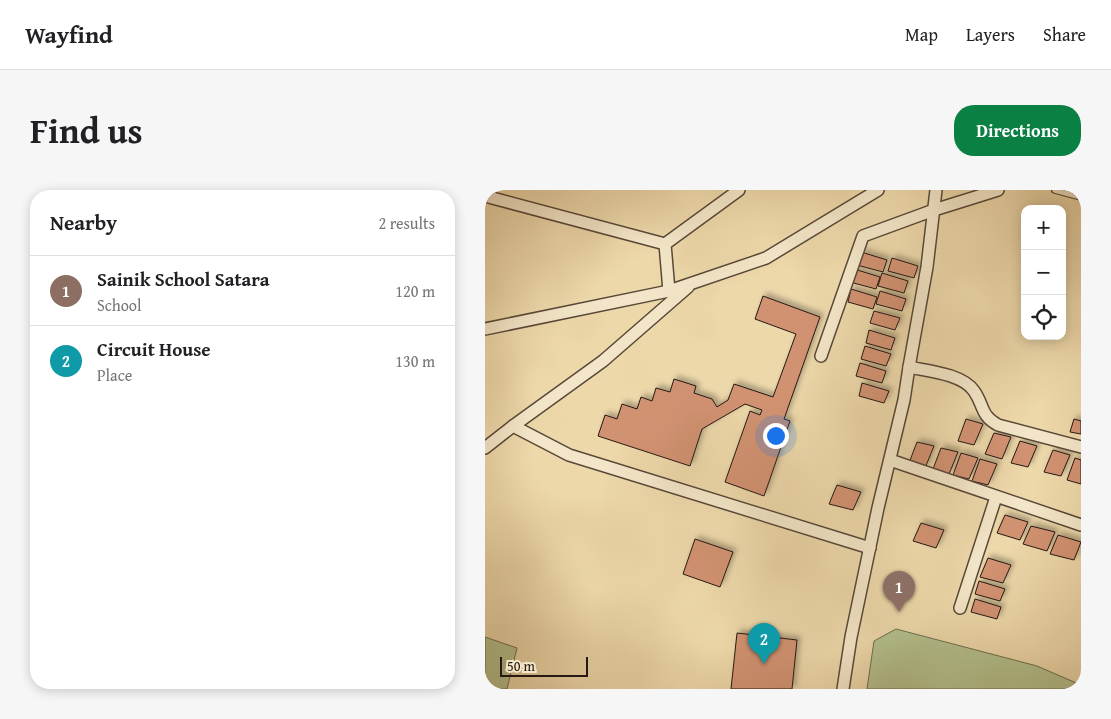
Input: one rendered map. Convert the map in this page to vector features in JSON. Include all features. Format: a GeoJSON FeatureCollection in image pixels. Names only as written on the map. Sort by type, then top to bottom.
{"type":"FeatureCollection","features":[{"type":"Feature","properties":{"kind":"street"},"geometry":{"type":"LineString","coordinates":[[665,244],[739,190]]}},
{"type":"Feature","properties":{"kind":"street"},"geometry":{"type":"LineString","coordinates":[[485,329],[669,291],[766,258],[879,190]]}},
{"type":"Feature","properties":{"kind":"street"},"geometry":{"type":"LineString","coordinates":[[843,689],[851,637],[904,400],[927,267],[936,190]]}},
{"type":"Feature","properties":{"kind":"street"},"geometry":{"type":"LineString","coordinates":[[821,356],[863,236],[934,210],[998,190]]}},
{"type":"Feature","properties":{"kind":"street"},"geometry":{"type":"LineString","coordinates":[[485,196],[665,244]]}},
{"type":"Feature","properties":{"kind":"street"},"geometry":{"type":"LineString","coordinates":[[665,244],[669,291]]}},
{"type":"Feature","properties":{"kind":"street"},"geometry":{"type":"LineString","coordinates":[[485,448],[603,361],[693,282]]}},
{"type":"Feature","properties":{"kind":"street"},"geometry":{"type":"LineString","coordinates":[[909,367],[953,377],[968,384],[975,392],[983,411],[990,421],[998,425],[1081,447]]}},
{"type":"Feature","properties":{"kind":"street"},"geometry":{"type":"LineString","coordinates":[[513,426],[569,455],[870,548]]}},
{"type":"Feature","properties":{"kind":"street"},"geometry":{"type":"LineString","coordinates":[[890,460],[1081,525]]}},
{"type":"Feature","properties":{"kind":"street"},"geometry":{"type":"LineString","coordinates":[[960,608],[996,497]]}},
{"type":"Feature","properties":{"kind":"lane"},"geometry":{"type":"LineString","coordinates":[[1055,190],[1081,197]]}},
{"type":"Feature","properties":{"kind":"green space"},"geometry":{"type":"Polygon","coordinates":[[[896,629],[1037,666],[1081,685],[1081,689],[867,689],[874,641],[896,629]]]}},
{"type":"Feature","properties":{"kind":"green space"},"geometry":{"type":"Polygon","coordinates":[[[485,637],[517,648],[507,689],[485,689],[485,637]]]}},
{"type":"Feature","properties":{"kind":"building"},"geometry":{"type":"Polygon","coordinates":[[[861,252],[887,260],[883,272],[857,265],[861,252]]]}},
{"type":"Feature","properties":{"kind":"building"},"geometry":{"type":"Polygon","coordinates":[[[892,258],[918,266],[914,278],[888,271],[892,258]]]}},
{"type":"Feature","properties":{"kind":"building"},"geometry":{"type":"Polygon","coordinates":[[[854,269],[880,277],[876,289],[850,282],[854,269]]]}},
{"type":"Feature","properties":{"kind":"building"},"geometry":{"type":"Polygon","coordinates":[[[882,273],[908,281],[904,293],[878,286],[882,273]]]}},
{"type":"Feature","properties":{"kind":"building"},"geometry":{"type":"Polygon","coordinates":[[[851,289],[877,297],[873,309],[848,302],[851,289]]]}},
{"type":"Feature","properties":{"kind":"building"},"geometry":{"type":"Polygon","coordinates":[[[880,291],[906,299],[902,311],[876,304],[880,291]]]}},
{"type":"Feature","properties":{"kind":"building"},"geometry":{"type":"Polygon","coordinates":[[[763,296],[820,317],[784,419],[790,421],[764,496],[725,482],[750,411],[760,415],[762,410],[745,404],[702,429],[690,466],[598,436],[605,415],[617,419],[622,404],[637,409],[641,397],[652,401],[656,388],[670,392],[674,379],[696,386],[694,393],[712,399],[717,407],[728,400],[734,384],[773,397],[796,334],[755,319],[763,296]]]}},
{"type":"Feature","properties":{"kind":"building"},"geometry":{"type":"Polygon","coordinates":[[[874,311],[900,318],[895,330],[870,323],[874,311]]]}},
{"type":"Feature","properties":{"kind":"building"},"geometry":{"type":"Polygon","coordinates":[[[869,330],[895,338],[891,350],[866,343],[869,330]]]}},
{"type":"Feature","properties":{"kind":"building"},"geometry":{"type":"Polygon","coordinates":[[[865,346],[891,354],[886,366],[861,359],[865,346]]]}},
{"type":"Feature","properties":{"kind":"building"},"geometry":{"type":"Polygon","coordinates":[[[860,363],[886,371],[882,383],[856,376],[860,363]]]}},
{"type":"Feature","properties":{"kind":"building"},"geometry":{"type":"Polygon","coordinates":[[[862,383],[889,391],[884,403],[859,396],[862,383]]]}},
{"type":"Feature","properties":{"kind":"building"},"geometry":{"type":"Polygon","coordinates":[[[966,419],[983,424],[974,445],[958,441],[966,419]]]}},
{"type":"Feature","properties":{"kind":"building"},"geometry":{"type":"Polygon","coordinates":[[[1074,419],[1081,421],[1081,434],[1070,432],[1074,419]]]}},
{"type":"Feature","properties":{"kind":"building"},"geometry":{"type":"Polygon","coordinates":[[[994,433],[1011,437],[1002,459],[985,454],[994,433]]]}},
{"type":"Feature","properties":{"kind":"building"},"geometry":{"type":"Polygon","coordinates":[[[1020,441],[1037,446],[1028,467],[1011,463],[1020,441]]]}},
{"type":"Feature","properties":{"kind":"building"},"geometry":{"type":"Polygon","coordinates":[[[917,442],[934,446],[925,468],[909,463],[917,442]]]}},
{"type":"Feature","properties":{"kind":"building"},"geometry":{"type":"Polygon","coordinates":[[[941,448],[958,452],[949,474],[933,469],[941,448]]]}},
{"type":"Feature","properties":{"kind":"building"},"geometry":{"type":"Polygon","coordinates":[[[1053,450],[1070,455],[1061,476],[1044,472],[1053,450]]]}},
{"type":"Feature","properties":{"kind":"building"},"geometry":{"type":"Polygon","coordinates":[[[961,453],[978,458],[969,479],[953,475],[961,453]]]}},
{"type":"Feature","properties":{"kind":"building"},"geometry":{"type":"Polygon","coordinates":[[[1075,458],[1081,460],[1081,484],[1067,480],[1075,458]]]}},
{"type":"Feature","properties":{"kind":"building"},"geometry":{"type":"Polygon","coordinates":[[[980,459],[997,464],[988,485],[972,481],[980,459]]]}},
{"type":"Feature","properties":{"kind":"building"},"geometry":{"type":"Polygon","coordinates":[[[837,485],[861,492],[853,510],[829,504],[837,485]]]}},
{"type":"Feature","properties":{"kind":"building"},"geometry":{"type":"Polygon","coordinates":[[[1005,515],[1028,522],[1020,540],[997,533],[1005,515]]]}},
{"type":"Feature","properties":{"kind":"building"},"geometry":{"type":"Polygon","coordinates":[[[921,523],[944,530],[936,548],[913,541],[921,523]]]}},
{"type":"Feature","properties":{"kind":"building"},"geometry":{"type":"Polygon","coordinates":[[[1031,526],[1055,532],[1047,551],[1023,544],[1031,526]]]}},
{"type":"Feature","properties":{"kind":"building"},"geometry":{"type":"Polygon","coordinates":[[[1058,535],[1081,542],[1074,560],[1050,554],[1058,535]]]}},
{"type":"Feature","properties":{"kind":"building"},"geometry":{"type":"Polygon","coordinates":[[[695,539],[733,552],[720,587],[683,574],[695,539]]]}},
{"type":"Feature","properties":{"kind":"building"},"geometry":{"type":"Polygon","coordinates":[[[988,558],[1011,565],[1003,583],[980,577],[988,558]]]}},
{"type":"Feature","properties":{"kind":"building"},"geometry":{"type":"Polygon","coordinates":[[[979,581],[1005,589],[1000,601],[975,594],[979,581]]]}},
{"type":"Feature","properties":{"kind":"building"},"geometry":{"type":"Polygon","coordinates":[[[975,599],[1001,607],[997,619],[971,612],[975,599]]]}},
{"type":"Feature","properties":{"kind":"building"},"geometry":{"type":"Polygon","coordinates":[[[737,633],[797,640],[792,689],[731,689],[737,633]]]}},
{"type":"Feature","properties":{"kind":"place","name":"Sainik School Satara"},"geometry":{"type":"Point","coordinates":[899,612]}},
{"type":"Feature","properties":{"kind":"place","name":"Circuit House"},"geometry":{"type":"Point","coordinates":[764,664]}}]}
